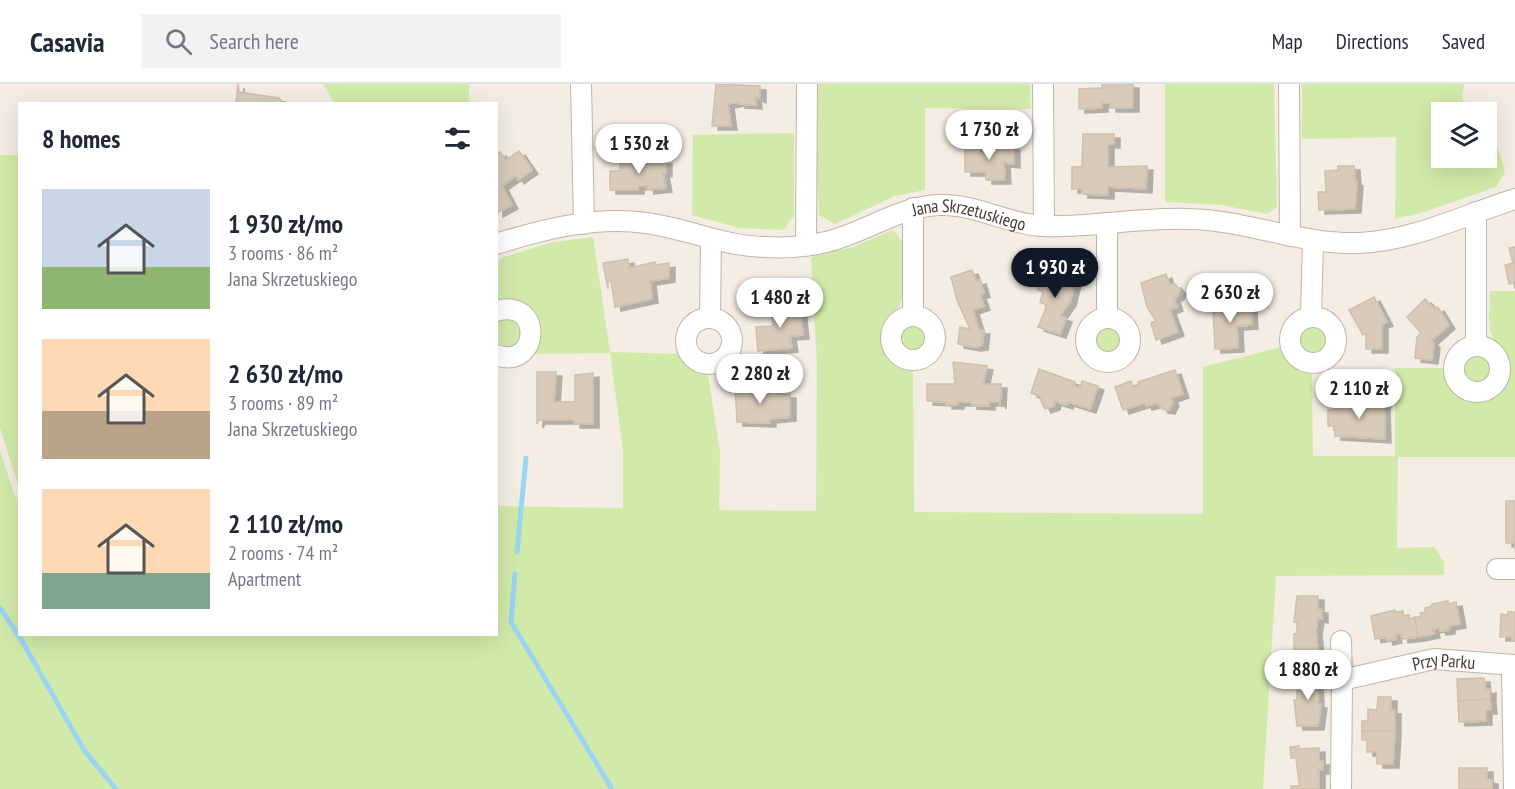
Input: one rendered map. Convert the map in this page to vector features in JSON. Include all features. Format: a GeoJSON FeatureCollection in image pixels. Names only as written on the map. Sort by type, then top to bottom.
{"type":"FeatureCollection","features":[{"type":"Feature","properties":{"kind":"street"},"geometry":{"type":"LineString","coordinates":[[581,84],[584,224]]}},
{"type":"Feature","properties":{"kind":"street"},"geometry":{"type":"LineString","coordinates":[[806,245],[807,84]]}},
{"type":"Feature","properties":{"kind":"street"},"geometry":{"type":"LineString","coordinates":[[1043,84],[1044,226]]}},
{"type":"Feature","properties":{"kind":"street"},"geometry":{"type":"LineString","coordinates":[[1289,84],[1290,236]]}},
{"type":"Feature","properties":{"kind":"street","name":"Jana Skrzetuskiego"},"geometry":{"type":"LineString","coordinates":[[498,243],[528,234],[584,224],[647,223],[760,247],[806,245],[831,241],[914,208],[944,205],[969,207],[1044,226],[1190,219],[1224,221],[1313,240],[1360,243],[1401,236],[1515,199]]}},
{"type":"Feature","properties":{"kind":"street"},"geometry":{"type":"LineString","coordinates":[[913,315],[914,208]]}},
{"type":"Feature","properties":{"kind":"street"},"geometry":{"type":"LineString","coordinates":[[1476,212],[1476,346]]}},
{"type":"Feature","properties":{"kind":"street"},"geometry":{"type":"LineString","coordinates":[[1107,223],[1107,317]]}},
{"type":"Feature","properties":{"kind":"street"},"geometry":{"type":"LineString","coordinates":[[710,318],[711,238]]}},
{"type":"Feature","properties":{"kind":"street"},"geometry":{"type":"LineString","coordinates":[[1311,317],[1313,240]]}},
{"type":"Feature","properties":{"kind":"street"},"geometry":{"type":"LineString","coordinates":[[498,311],[505,309],[521,313],[531,326],[532,334],[530,342],[519,355],[498,355]]}},
{"type":"Feature","properties":{"kind":"street"},"geometry":{"type":"LineString","coordinates":[[1341,641],[1341,789]]}},
{"type":"Feature","properties":{"kind":"street","name":"Przy Parku"},"geometry":{"type":"LineString","coordinates":[[1342,680],[1434,659],[1514,665],[1514,789]]}},
{"type":"Feature","properties":{"kind":"green space"},"geometry":{"type":"Polygon","coordinates":[[[323,84],[469,84],[469,102],[333,102],[323,84]]]}},
{"type":"Feature","properties":{"kind":"green space"},"geometry":{"type":"Polygon","coordinates":[[[811,84],[1030,84],[1031,109],[925,108],[925,190],[895,196],[835,224],[819,215],[811,84]]]}},
{"type":"Feature","properties":{"kind":"green space"},"geometry":{"type":"Polygon","coordinates":[[[1165,84],[1274,84],[1277,207],[1267,214],[1222,205],[1165,202],[1165,84]]]}},
{"type":"Feature","properties":{"kind":"green space"},"geometry":{"type":"Polygon","coordinates":[[[1302,84],[1464,84],[1462,97],[1464,102],[1431,102],[1431,168],[1497,168],[1497,145],[1505,172],[1496,187],[1424,212],[1395,219],[1396,137],[1302,139],[1302,84]]]}},
{"type":"Feature","properties":{"kind":"green space"},"geometry":{"type":"Polygon","coordinates":[[[794,133],[794,216],[783,230],[739,228],[692,215],[693,135],[794,133]]]}},
{"type":"Feature","properties":{"kind":"green space"},"geometry":{"type":"Polygon","coordinates":[[[0,155],[18,155],[18,485],[0,428],[0,155]]]}},
{"type":"Feature","properties":{"kind":"green space"},"geometry":{"type":"Polygon","coordinates":[[[893,230],[902,241],[903,287],[900,304],[886,324],[882,340],[886,354],[891,359],[913,370],[914,512],[1203,514],[1203,367],[1281,347],[1292,365],[1312,373],[1313,456],[1395,456],[1395,368],[1445,368],[1456,390],[1474,400],[1484,401],[1494,398],[1502,391],[1508,380],[1509,365],[1490,329],[1490,291],[1515,291],[1515,457],[1398,457],[1397,548],[1434,547],[1444,562],[1444,575],[1276,576],[1263,789],[0,789],[0,450],[15,497],[18,497],[18,636],[498,636],[498,506],[623,508],[623,450],[610,353],[532,354],[538,341],[498,304],[498,262],[501,258],[549,243],[593,237],[610,352],[679,354],[691,368],[708,374],[720,452],[719,510],[816,511],[817,364],[811,257],[856,246],[893,230]]]}},
{"type":"Feature","properties":{"kind":"green space"},"geometry":{"type":"Polygon","coordinates":[[[510,318],[519,324],[522,338],[512,349],[498,346],[498,321],[510,318]]]}},
{"type":"Feature","properties":{"kind":"green space"},"geometry":{"type":"Polygon","coordinates":[[[913,323],[924,327],[928,338],[924,349],[913,353],[902,349],[898,338],[902,327],[913,323]]]}},
{"type":"Feature","properties":{"kind":"green space"},"geometry":{"type":"Polygon","coordinates":[[[1107,325],[1118,329],[1122,340],[1118,351],[1107,355],[1096,351],[1092,340],[1096,329],[1107,325]]]}},
{"type":"Feature","properties":{"kind":"green space"},"geometry":{"type":"Polygon","coordinates":[[[1313,326],[1324,330],[1328,341],[1324,352],[1313,356],[1302,352],[1298,341],[1302,330],[1313,326]]]}},
{"type":"Feature","properties":{"kind":"green space"},"geometry":{"type":"Polygon","coordinates":[[[1477,354],[1488,358],[1492,369],[1488,380],[1477,384],[1466,380],[1462,369],[1466,358],[1477,354]]]}},
{"type":"Feature","properties":{"kind":"building"},"geometry":{"type":"Polygon","coordinates":[[[238,84],[239,92],[279,98],[282,102],[236,102],[238,84]]]}},
{"type":"Feature","properties":{"kind":"building"},"geometry":{"type":"Polygon","coordinates":[[[716,84],[760,86],[760,99],[755,97],[756,105],[739,104],[739,102],[728,104],[731,126],[712,126],[716,84]]]}},
{"type":"Feature","properties":{"kind":"building"},"geometry":{"type":"Polygon","coordinates":[[[1102,84],[1133,84],[1133,108],[1110,108],[1110,103],[1102,103],[1102,108],[1079,109],[1079,89],[1102,88],[1102,84]]]}},
{"type":"Feature","properties":{"kind":"building"},"geometry":{"type":"Polygon","coordinates":[[[1083,134],[1114,134],[1114,144],[1108,144],[1108,167],[1147,166],[1146,189],[1108,187],[1108,195],[1082,194],[1082,189],[1072,189],[1072,167],[1082,167],[1083,134]]]}},
{"type":"Feature","properties":{"kind":"building"},"geometry":{"type":"Polygon","coordinates":[[[996,145],[1014,146],[1014,164],[1004,163],[1005,180],[986,180],[986,172],[965,172],[965,146],[979,146],[979,153],[997,153],[996,145]]]}},
{"type":"Feature","properties":{"kind":"building"},"geometry":{"type":"Polygon","coordinates":[[[519,151],[532,170],[518,180],[516,176],[502,186],[512,205],[498,212],[498,153],[500,152],[506,160],[519,151]]]}},
{"type":"Feature","properties":{"kind":"building"},"geometry":{"type":"Polygon","coordinates":[[[620,160],[666,160],[666,173],[663,173],[666,188],[648,190],[647,186],[638,186],[638,190],[610,190],[610,171],[620,171],[620,160]]]}},
{"type":"Feature","properties":{"kind":"building"},"geometry":{"type":"Polygon","coordinates":[[[1338,166],[1354,166],[1357,182],[1355,209],[1319,210],[1318,192],[1326,192],[1325,171],[1338,170],[1338,166]]]}},
{"type":"Feature","properties":{"kind":"building"},"geometry":{"type":"Polygon","coordinates":[[[1515,247],[1515,282],[1509,284],[1505,265],[1513,263],[1509,248],[1515,247]]]}},
{"type":"Feature","properties":{"kind":"building"},"geometry":{"type":"Polygon","coordinates":[[[628,259],[629,268],[655,262],[655,265],[669,263],[669,278],[650,281],[652,299],[615,307],[611,281],[608,282],[608,289],[603,263],[628,259]]]}},
{"type":"Feature","properties":{"kind":"building"},"geometry":{"type":"Polygon","coordinates":[[[1051,269],[1076,278],[1070,302],[1060,316],[1066,318],[1060,334],[1038,327],[1047,305],[1040,302],[1043,292],[1038,290],[1037,282],[1041,278],[1048,279],[1051,269]]]}},
{"type":"Feature","properties":{"kind":"building"},"geometry":{"type":"Polygon","coordinates":[[[972,270],[976,281],[980,280],[984,293],[980,295],[984,306],[973,310],[979,330],[984,330],[982,346],[974,347],[958,344],[960,327],[970,329],[957,300],[951,277],[972,270]]]}},
{"type":"Feature","properties":{"kind":"building"},"geometry":{"type":"Polygon","coordinates":[[[1166,274],[1169,284],[1175,284],[1180,290],[1178,296],[1174,298],[1177,307],[1170,310],[1178,332],[1156,340],[1151,323],[1156,321],[1147,307],[1141,283],[1166,274]]]}},
{"type":"Feature","properties":{"kind":"building"},"geometry":{"type":"Polygon","coordinates":[[[1374,297],[1387,322],[1382,324],[1382,349],[1366,349],[1366,333],[1363,335],[1349,310],[1374,297]]]}},
{"type":"Feature","properties":{"kind":"building"},"geometry":{"type":"Polygon","coordinates":[[[1425,299],[1435,309],[1438,307],[1449,325],[1431,341],[1434,344],[1432,360],[1415,358],[1417,337],[1421,333],[1407,317],[1425,299]]]}},
{"type":"Feature","properties":{"kind":"building"},"geometry":{"type":"Polygon","coordinates":[[[1223,301],[1240,301],[1240,307],[1251,307],[1252,325],[1237,326],[1238,348],[1215,349],[1213,308],[1223,308],[1223,301]]]}},
{"type":"Feature","properties":{"kind":"building"},"geometry":{"type":"Polygon","coordinates":[[[800,306],[803,335],[790,336],[792,348],[758,351],[756,327],[773,326],[771,309],[800,306]]]}},
{"type":"Feature","properties":{"kind":"building"},"geometry":{"type":"Polygon","coordinates":[[[953,362],[987,366],[983,384],[1001,384],[1000,405],[999,402],[989,402],[989,406],[958,402],[958,405],[946,405],[946,402],[927,401],[927,384],[955,384],[953,362]]]}},
{"type":"Feature","properties":{"kind":"building"},"geometry":{"type":"Polygon","coordinates":[[[1039,369],[1075,382],[1074,386],[1080,388],[1082,381],[1098,386],[1090,409],[1068,402],[1067,405],[1055,401],[1054,406],[1045,409],[1041,401],[1042,397],[1031,393],[1039,369]]]}},
{"type":"Feature","properties":{"kind":"building"},"geometry":{"type":"Polygon","coordinates":[[[1175,370],[1183,394],[1171,398],[1173,402],[1169,410],[1162,409],[1158,403],[1146,406],[1145,403],[1123,410],[1115,387],[1131,381],[1134,388],[1139,386],[1138,382],[1175,370]]]}},
{"type":"Feature","properties":{"kind":"building"},"geometry":{"type":"Polygon","coordinates":[[[537,372],[556,372],[554,402],[575,402],[575,375],[593,373],[593,424],[574,424],[574,420],[539,420],[537,424],[537,372]]]}},
{"type":"Feature","properties":{"kind":"building"},"geometry":{"type":"Polygon","coordinates":[[[735,384],[755,385],[755,391],[777,390],[777,394],[790,394],[790,417],[770,419],[770,423],[737,422],[735,384]]]}},
{"type":"Feature","properties":{"kind":"building"},"geometry":{"type":"Polygon","coordinates":[[[1365,401],[1384,401],[1385,439],[1335,436],[1335,426],[1328,426],[1328,410],[1335,409],[1335,404],[1365,407],[1365,401]]]}},
{"type":"Feature","properties":{"kind":"building"},"geometry":{"type":"Polygon","coordinates":[[[1506,501],[1515,501],[1515,543],[1506,543],[1506,501]]]}},
{"type":"Feature","properties":{"kind":"building"},"geometry":{"type":"Polygon","coordinates":[[[1297,596],[1318,596],[1318,609],[1322,609],[1322,619],[1318,618],[1316,631],[1318,651],[1294,650],[1294,634],[1297,633],[1297,622],[1294,622],[1297,596]]]}},
{"type":"Feature","properties":{"kind":"building"},"geometry":{"type":"Polygon","coordinates":[[[1448,601],[1448,604],[1456,602],[1460,624],[1449,626],[1449,630],[1433,629],[1434,634],[1418,637],[1415,617],[1421,617],[1420,613],[1425,612],[1425,608],[1432,604],[1448,601]]]}},
{"type":"Feature","properties":{"kind":"building"},"geometry":{"type":"Polygon","coordinates":[[[1395,610],[1395,612],[1403,611],[1403,616],[1408,615],[1409,619],[1415,617],[1418,637],[1402,639],[1401,634],[1395,635],[1396,639],[1387,641],[1386,637],[1375,639],[1371,616],[1395,610]]]}},
{"type":"Feature","properties":{"kind":"building"},"geometry":{"type":"Polygon","coordinates":[[[1508,612],[1515,612],[1515,641],[1512,641],[1512,637],[1500,637],[1501,614],[1508,615],[1508,612]]]}},
{"type":"Feature","properties":{"kind":"building"},"geometry":{"type":"Polygon","coordinates":[[[1300,672],[1317,672],[1318,704],[1321,704],[1318,726],[1297,726],[1294,700],[1297,700],[1297,691],[1303,691],[1303,688],[1300,688],[1300,672]]]}},
{"type":"Feature","properties":{"kind":"building"},"geometry":{"type":"Polygon","coordinates":[[[1484,678],[1485,690],[1490,689],[1490,699],[1458,701],[1457,679],[1484,678]]]}},
{"type":"Feature","properties":{"kind":"building"},"geometry":{"type":"Polygon","coordinates":[[[1378,697],[1391,697],[1391,710],[1395,710],[1395,731],[1362,731],[1362,721],[1368,721],[1368,709],[1377,710],[1378,697]]]}},
{"type":"Feature","properties":{"kind":"building"},"geometry":{"type":"Polygon","coordinates":[[[1490,699],[1491,710],[1486,710],[1486,721],[1459,722],[1458,701],[1490,699]]]}},
{"type":"Feature","properties":{"kind":"building"},"geometry":{"type":"Polygon","coordinates":[[[1362,731],[1395,731],[1393,764],[1377,764],[1377,752],[1367,752],[1367,740],[1362,740],[1362,731]]]}},
{"type":"Feature","properties":{"kind":"building"},"geometry":{"type":"Polygon","coordinates":[[[1299,746],[1299,749],[1319,748],[1319,761],[1323,761],[1323,770],[1319,770],[1319,789],[1291,789],[1291,786],[1299,786],[1299,783],[1296,758],[1291,758],[1290,747],[1299,746]]]}},
{"type":"Feature","properties":{"kind":"building"},"geometry":{"type":"Polygon","coordinates":[[[1459,768],[1487,768],[1487,779],[1492,780],[1492,789],[1459,789],[1459,768]]]}},
{"type":"Feature","properties":{"kind":"waterway"},"geometry":{"type":"LineString","coordinates":[[517,552],[526,458]]}},
{"type":"Feature","properties":{"kind":"waterway"},"geometry":{"type":"LineString","coordinates":[[515,574],[511,622],[612,789]]}},
{"type":"Feature","properties":{"kind":"waterway"},"geometry":{"type":"LineString","coordinates":[[0,608],[18,635]]}},
{"type":"Feature","properties":{"kind":"waterway"},"geometry":{"type":"LineString","coordinates":[[19,636],[84,750],[116,789]]}}]}
